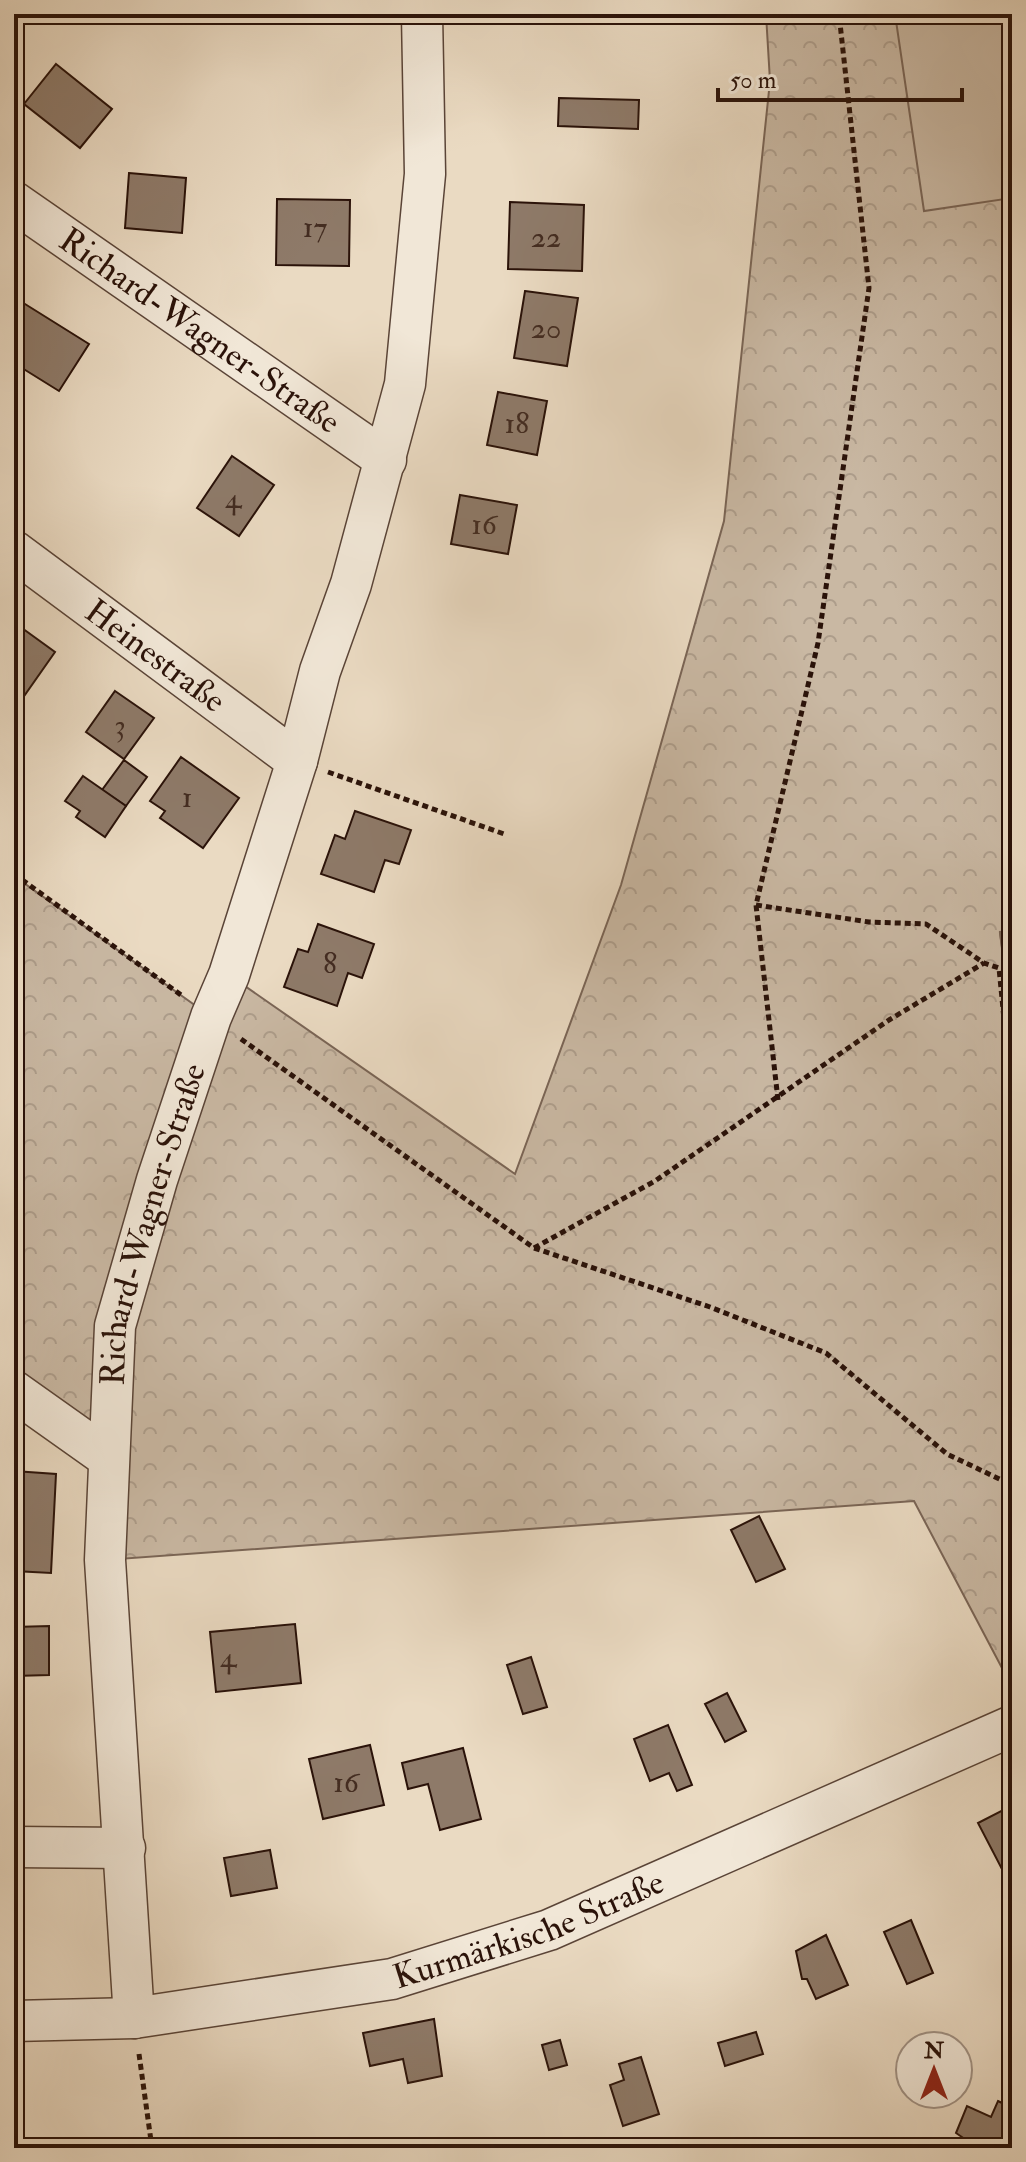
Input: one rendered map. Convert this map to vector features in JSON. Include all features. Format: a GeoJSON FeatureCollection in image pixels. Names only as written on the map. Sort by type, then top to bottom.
{"type":"FeatureCollection","features":[{"type":"Feature","properties":{"kind":"street","name":"Richard-Wagner-Straße"},"geometry":{"type":"LineString","coordinates":[[134,2018],[105,1560],[115,1326],[157,1180],[211,1017],[229,975],[297,761],[320,671],[351,584],[405,384],[425,174],[422,14]]}},
{"type":"Feature","properties":{"kind":"street","name":"Richard-Wagner-Straße"},"geometry":{"type":"LineString","coordinates":[[14,202],[386,460]]}},
{"type":"Feature","properties":{"kind":"street","name":"Heinestraße"},"geometry":{"type":"LineString","coordinates":[[14,551],[297,761]]}},
{"type":"Feature","properties":{"kind":"street"},"geometry":{"type":"LineString","coordinates":[[14,1391],[107,1457]]}},
{"type":"Feature","properties":{"kind":"street","name":"Kurmärkische Straße"},"geometry":{"type":"LineString","coordinates":[[14,2021],[134,2018],[392,1979],[549,1930],[1012,1726]]}},
{"type":"Feature","properties":{"kind":"street"},"geometry":{"type":"LineString","coordinates":[[14,1847],[125,1848]]}},
{"type":"Feature","properties":{"kind":"path"},"geometry":{"type":"LineString","coordinates":[[778,1100],[756,905],[818,643],[869,288],[839,14]]}},
{"type":"Feature","properties":{"kind":"path"},"geometry":{"type":"LineString","coordinates":[[297,761],[507,835]]}},
{"type":"Feature","properties":{"kind":"path"},"geometry":{"type":"LineString","coordinates":[[14,874],[534,1248],[710,1307],[826,1353],[947,1454],[1012,1485]]}},
{"type":"Feature","properties":{"kind":"path"},"geometry":{"type":"LineString","coordinates":[[756,905],[869,922],[926,924],[984,963],[999,968],[1012,1101]]}},
{"type":"Feature","properties":{"kind":"path"},"geometry":{"type":"LineString","coordinates":[[534,1248],[655,1181],[778,1100],[889,1020],[984,963]]}},
{"type":"Feature","properties":{"kind":"path"},"geometry":{"type":"LineString","coordinates":[[134,2018],[152,2148]]}},
{"type":"Feature","properties":{"kind":"green space"},"geometry":{"type":"Polygon","coordinates":[[[766,14],[1012,14],[1012,931],[1000,933],[1012,1024],[1012,1687],[914,1501],[105,1560],[110,1439],[14,1371],[14,876],[210,1016],[229,975],[515,1174],[621,885],[724,521],[770,81],[766,14]]]}},
{"type":"Feature","properties":{"kind":"green space"},"geometry":{"type":"Polygon","coordinates":[[[895,14],[1012,14],[1012,198],[924,211],[895,14]]]}},
{"type":"Feature","properties":{"kind":"green space"},"geometry":{"type":"Polygon","coordinates":[[[1012,931],[1012,1024],[1000,932],[1012,931]]]}},
{"type":"Feature","properties":{"kind":"building"},"geometry":{"type":"Polygon","coordinates":[[[56,64],[112,109],[80,148],[24,104],[56,64]]]}},
{"type":"Feature","properties":{"kind":"building"},"geometry":{"type":"Polygon","coordinates":[[[559,98],[639,100],[638,129],[558,126],[559,98]]]}},
{"type":"Feature","properties":{"kind":"building"},"geometry":{"type":"Polygon","coordinates":[[[129,173],[186,178],[182,233],[125,228],[129,173]]]}},
{"type":"Feature","properties":{"kind":"building"},"geometry":{"type":"Polygon","coordinates":[[[277,199],[350,200],[349,266],[276,265],[277,199]]]}},
{"type":"Feature","properties":{"kind":"building"},"geometry":{"type":"Polygon","coordinates":[[[510,202],[584,205],[582,271],[508,269],[510,202]]]}},
{"type":"Feature","properties":{"kind":"building"},"geometry":{"type":"Polygon","coordinates":[[[525,291],[578,298],[567,366],[514,358],[525,291]]]}},
{"type":"Feature","properties":{"kind":"building"},"geometry":{"type":"Polygon","coordinates":[[[17,299],[89,344],[59,391],[14,363],[14,304],[17,299]]]}},
{"type":"Feature","properties":{"kind":"building"},"geometry":{"type":"Polygon","coordinates":[[[498,392],[547,401],[537,455],[487,445],[498,392]]]}},
{"type":"Feature","properties":{"kind":"building"},"geometry":{"type":"Polygon","coordinates":[[[232,456],[274,485],[239,536],[197,508],[232,456]]]}},
{"type":"Feature","properties":{"kind":"building"},"geometry":{"type":"Polygon","coordinates":[[[460,495],[517,505],[508,554],[451,544],[460,495]]]}},
{"type":"Feature","properties":{"kind":"building"},"geometry":{"type":"Polygon","coordinates":[[[15,623],[55,652],[22,699],[14,693],[15,623]]]}},
{"type":"Feature","properties":{"kind":"building"},"geometry":{"type":"Polygon","coordinates":[[[115,691],[154,718],[124,759],[86,732],[115,691]]]}},
{"type":"Feature","properties":{"kind":"building"},"geometry":{"type":"Polygon","coordinates":[[[181,757],[239,798],[203,848],[160,818],[165,811],[150,801],[181,757]]]}},
{"type":"Feature","properties":{"kind":"building"},"geometry":{"type":"Polygon","coordinates":[[[124,760],[147,777],[126,806],[102,790],[124,760]]]}},
{"type":"Feature","properties":{"kind":"building"},"geometry":{"type":"Polygon","coordinates":[[[83,776],[126,806],[105,837],[76,817],[80,811],[65,801],[83,776]]]}},
{"type":"Feature","properties":{"kind":"building"},"geometry":{"type":"Polygon","coordinates":[[[355,811],[411,830],[399,864],[385,860],[374,892],[321,874],[335,835],[345,839],[355,811]]]}},
{"type":"Feature","properties":{"kind":"building"},"geometry":{"type":"Polygon","coordinates":[[[318,924],[374,944],[362,978],[348,973],[337,1006],[284,987],[298,949],[308,952],[318,924]]]}},
{"type":"Feature","properties":{"kind":"building"},"geometry":{"type":"Polygon","coordinates":[[[14,1471],[56,1474],[51,1573],[14,1571],[14,1471]]]}},
{"type":"Feature","properties":{"kind":"building"},"geometry":{"type":"Polygon","coordinates":[[[759,1516],[785,1569],[756,1582],[731,1530],[759,1516]]]}},
{"type":"Feature","properties":{"kind":"building"},"geometry":{"type":"Polygon","coordinates":[[[295,1624],[301,1683],[216,1692],[210,1632],[295,1624]]]}},
{"type":"Feature","properties":{"kind":"building"},"geometry":{"type":"Polygon","coordinates":[[[49,1626],[49,1675],[14,1676],[14,1627],[49,1626]]]}},
{"type":"Feature","properties":{"kind":"building"},"geometry":{"type":"Polygon","coordinates":[[[531,1657],[547,1707],[523,1714],[507,1665],[531,1657]]]}},
{"type":"Feature","properties":{"kind":"building"},"geometry":{"type":"Polygon","coordinates":[[[727,1693],[746,1731],[725,1742],[705,1704],[727,1693]]]}},
{"type":"Feature","properties":{"kind":"building"},"geometry":{"type":"Polygon","coordinates":[[[668,1725],[692,1785],[677,1791],[669,1773],[650,1781],[634,1739],[668,1725]]]}},
{"type":"Feature","properties":{"kind":"building"},"geometry":{"type":"Polygon","coordinates":[[[370,1745],[384,1805],[323,1819],[309,1759],[370,1745]]]}},
{"type":"Feature","properties":{"kind":"building"},"geometry":{"type":"Polygon","coordinates":[[[463,1748],[481,1819],[440,1830],[428,1784],[408,1789],[402,1763],[463,1748]]]}},
{"type":"Feature","properties":{"kind":"building"},"geometry":{"type":"Polygon","coordinates":[[[1007,1808],[1012,1819],[1012,1869],[1004,1873],[978,1823],[1007,1808]]]}},
{"type":"Feature","properties":{"kind":"building"},"geometry":{"type":"Polygon","coordinates":[[[270,1850],[277,1888],[231,1896],[224,1858],[270,1850]]]}},
{"type":"Feature","properties":{"kind":"building"},"geometry":{"type":"Polygon","coordinates":[[[911,1920],[933,1973],[907,1984],[884,1932],[911,1920]]]}},
{"type":"Feature","properties":{"kind":"building"},"geometry":{"type":"Polygon","coordinates":[[[826,1935],[848,1985],[816,1999],[807,1979],[802,1979],[796,1951],[826,1935]]]}},
{"type":"Feature","properties":{"kind":"building"},"geometry":{"type":"Polygon","coordinates":[[[434,2019],[442,2076],[408,2083],[403,2059],[370,2066],[363,2033],[434,2019]]]}},
{"type":"Feature","properties":{"kind":"building"},"geometry":{"type":"Polygon","coordinates":[[[756,2032],[763,2054],[725,2066],[718,2043],[756,2032]]]}},
{"type":"Feature","properties":{"kind":"building"},"geometry":{"type":"Polygon","coordinates":[[[560,2040],[567,2065],[549,2070],[542,2045],[560,2040]]]}},
{"type":"Feature","properties":{"kind":"building"},"geometry":{"type":"Polygon","coordinates":[[[641,2057],[659,2114],[623,2126],[610,2085],[624,2080],[619,2064],[641,2057]]]}},
{"type":"Feature","properties":{"kind":"building"},"geometry":{"type":"Polygon","coordinates":[[[998,2101],[1012,2108],[1012,2148],[978,2148],[956,2133],[965,2110],[974,2109],[991,2117],[998,2101]]]}}]}
